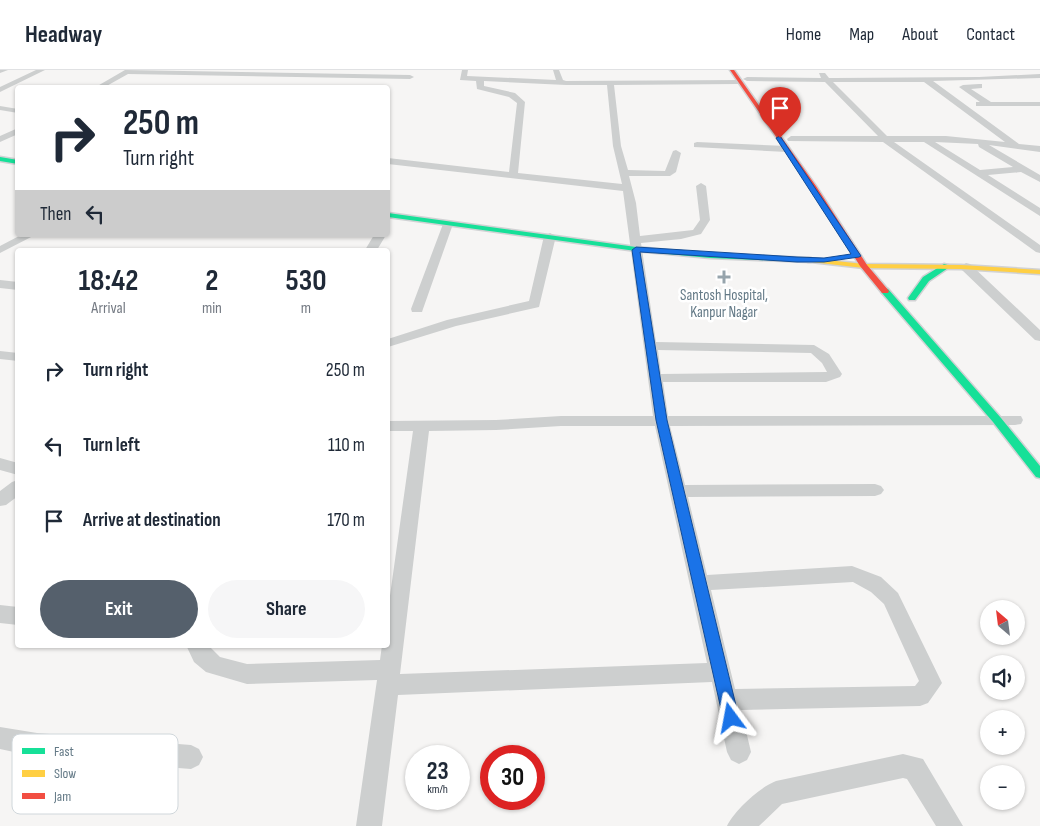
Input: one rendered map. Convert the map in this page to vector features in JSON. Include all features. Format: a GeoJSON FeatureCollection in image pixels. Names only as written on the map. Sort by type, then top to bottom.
{"type":"FeatureCollection","features":[{"type":"Feature","properties":{"kind":"main road"},"geometry":{"type":"LineString","coordinates":[[732,70],[742,77],[789,144],[864,266],[997,420],[1040,474]]}},
{"type":"Feature","properties":{"kind":"main road"},"geometry":{"type":"LineString","coordinates":[[789,144],[838,202]]}},
{"type":"Feature","properties":{"kind":"main road"},"geometry":{"type":"LineString","coordinates":[[0,159],[15,162]]}},
{"type":"Feature","properties":{"kind":"main road"},"geometry":{"type":"LineString","coordinates":[[390,218],[635,245],[710,256],[824,260],[864,266],[947,266],[1040,272]]}},
{"type":"Feature","properties":{"kind":"main road"},"geometry":{"type":"LineString","coordinates":[[877,254],[916,302],[918,286],[928,276],[947,266]]}},
{"type":"Feature","properties":{"kind":"main road"},"geometry":{"type":"LineString","coordinates":[[824,260],[877,254],[909,255]]}},
{"type":"Feature","properties":{"kind":"main road"},"geometry":{"type":"LineString","coordinates":[[937,255],[1005,258]]}},
{"type":"Feature","properties":{"kind":"main road"},"geometry":{"type":"LineString","coordinates":[[1002,405],[1018,424]]}},
{"type":"Feature","properties":{"kind":"street"},"geometry":{"type":"LineString","coordinates":[[0,71],[5,70]]}},
{"type":"Feature","properties":{"kind":"street"},"geometry":{"type":"LineString","coordinates":[[0,90],[42,70]]}},
{"type":"Feature","properties":{"kind":"street"},"geometry":{"type":"LineString","coordinates":[[465,70],[463,78],[560,82],[742,77],[826,80],[979,78],[991,82],[1040,84]]}},
{"type":"Feature","properties":{"kind":"street"},"geometry":{"type":"LineString","coordinates":[[556,70],[560,82]]}},
{"type":"Feature","properties":{"kind":"street"},"geometry":{"type":"LineString","coordinates":[[817,70],[887,141],[1040,250]]}},
{"type":"Feature","properties":{"kind":"street"},"geometry":{"type":"LineString","coordinates":[[931,70],[938,79]]}},
{"type":"Feature","properties":{"kind":"street"},"geometry":{"type":"LineString","coordinates":[[983,70],[991,82]]}},
{"type":"Feature","properties":{"kind":"street"},"geometry":{"type":"LineString","coordinates":[[102,85],[128,71],[373,73],[380,77],[410,77]]}},
{"type":"Feature","properties":{"kind":"street"},"geometry":{"type":"LineString","coordinates":[[989,104],[963,87],[1040,76]]}},
{"type":"Feature","properties":{"kind":"street"},"geometry":{"type":"LineString","coordinates":[[376,85],[380,77]]}},
{"type":"Feature","properties":{"kind":"street"},"geometry":{"type":"LineString","coordinates":[[926,79],[1017,146]]}},
{"type":"Feature","properties":{"kind":"street"},"geometry":{"type":"LineString","coordinates":[[480,80],[482,88],[512,95],[522,102],[513,175]]}},
{"type":"Feature","properties":{"kind":"street"},"geometry":{"type":"LineString","coordinates":[[610,82],[617,146],[631,203],[635,245],[661,420],[739,752]]}},
{"type":"Feature","properties":{"kind":"street"},"geometry":{"type":"LineString","coordinates":[[960,104],[1040,104]]}},
{"type":"Feature","properties":{"kind":"street"},"geometry":{"type":"LineString","coordinates":[[0,108],[15,110]]}},
{"type":"Feature","properties":{"kind":"street"},"geometry":{"type":"LineString","coordinates":[[0,139],[15,132]]}},
{"type":"Feature","properties":{"kind":"street"},"geometry":{"type":"LineString","coordinates":[[697,145],[927,140],[975,141],[1040,149]]}},
{"type":"Feature","properties":{"kind":"street"},"geometry":{"type":"LineString","coordinates":[[927,140],[1040,213]]}},
{"type":"Feature","properties":{"kind":"street"},"geometry":{"type":"LineString","coordinates":[[975,141],[1040,179]]}},
{"type":"Feature","properties":{"kind":"street"},"geometry":{"type":"LineString","coordinates":[[623,173],[667,174],[671,172],[676,154]]}},
{"type":"Feature","properties":{"kind":"street"},"geometry":{"type":"LineString","coordinates":[[390,161],[627,188]]}},
{"type":"Feature","properties":{"kind":"street"},"geometry":{"type":"LineString","coordinates":[[978,173],[1023,169]]}},
{"type":"Feature","properties":{"kind":"street"},"geometry":{"type":"LineString","coordinates":[[635,245],[697,232],[705,220],[701,186]]}},
{"type":"Feature","properties":{"kind":"street"},"geometry":{"type":"LineString","coordinates":[[417,309],[448,224]]}},
{"type":"Feature","properties":{"kind":"street"},"geometry":{"type":"LineString","coordinates":[[390,342],[452,323],[535,304],[550,236]]}},
{"type":"Feature","properties":{"kind":"street"},"geometry":{"type":"LineString","coordinates":[[0,250],[25,237]]}},
{"type":"Feature","properties":{"kind":"street"},"geometry":{"type":"LineString","coordinates":[[372,248],[379,237]]}},
{"type":"Feature","properties":{"kind":"street"},"geometry":{"type":"LineString","coordinates":[[966,267],[1040,337]]}},
{"type":"Feature","properties":{"kind":"street"},"geometry":{"type":"LineString","coordinates":[[0,284],[15,286]]}},
{"type":"Feature","properties":{"kind":"street"},"geometry":{"type":"LineString","coordinates":[[650,346],[814,349],[820,352],[835,374],[826,378],[655,378]]}},
{"type":"Feature","properties":{"kind":"street"},"geometry":{"type":"LineString","coordinates":[[0,355],[15,356]]}},
{"type":"Feature","properties":{"kind":"street"},"geometry":{"type":"LineString","coordinates":[[390,426],[661,420],[997,420],[1018,424]]}},
{"type":"Feature","properties":{"kind":"street"},"geometry":{"type":"LineString","coordinates":[[390,644],[392,612],[422,426]]}},
{"type":"Feature","properties":{"kind":"street"},"geometry":{"type":"LineString","coordinates":[[0,464],[15,468]]}},
{"type":"Feature","properties":{"kind":"street"},"geometry":{"type":"LineString","coordinates":[[0,500],[15,488]]}},
{"type":"Feature","properties":{"kind":"street"},"geometry":{"type":"LineString","coordinates":[[678,491],[875,490]]}},
{"type":"Feature","properties":{"kind":"street"},"geometry":{"type":"LineString","coordinates":[[699,583],[852,574],[868,579],[883,588],[891,599],[931,683],[920,696],[727,700]]}},
{"type":"Feature","properties":{"kind":"street"},"geometry":{"type":"LineString","coordinates":[[0,614],[15,616]]}},
{"type":"Feature","properties":{"kind":"street"},"geometry":{"type":"LineString","coordinates":[[198,648],[202,655],[214,665],[247,674],[388,677],[720,672]]}},
{"type":"Feature","properties":{"kind":"street"},"geometry":{"type":"LineString","coordinates":[[369,826],[388,677],[390,648]]}},
{"type":"Feature","properties":{"kind":"street"},"geometry":{"type":"LineString","coordinates":[[178,756],[191,757]]}},
{"type":"Feature","properties":{"kind":"street"},"geometry":{"type":"LineString","coordinates":[[740,826],[776,793],[903,766],[914,768],[950,826]]}},
{"type":"Feature","properties":{"kind":"traffic: fast"},"geometry":{"type":"LineString","coordinates":[[0,159],[15,162]]}},
{"type":"Feature","properties":{"kind":"traffic: fast"},"geometry":{"type":"LineString","coordinates":[[390,215],[636,249],[710,256],[811,260]]}},
{"type":"Feature","properties":{"kind":"traffic: fast"},"geometry":{"type":"LineString","coordinates":[[912,298],[926,279],[947,266]]}},
{"type":"Feature","properties":{"kind":"traffic: fast"},"geometry":{"type":"LineString","coordinates":[[885,291],[997,420],[1040,474]]}},
{"type":"Feature","properties":{"kind":"traffic: slow"},"geometry":{"type":"LineString","coordinates":[[811,260],[864,266],[961,267],[1040,272]]}},
{"type":"Feature","properties":{"kind":"traffic: jam"},"geometry":{"type":"LineString","coordinates":[[732,70],[813,186],[864,266],[885,291]]}},
{"type":"Feature","properties":{"kind":"place","name":"Santosh Hospital, Kanpur Nagar"},"geometry":{"type":"Point","coordinates":[724,277]}},
{"type":"Feature","properties":{"kind":"route"},"geometry":{"type":"LineString","coordinates":[[731,718],[661,420],[636,250],[797,260],[824,260],[857,256],[780,138]]}}]}
